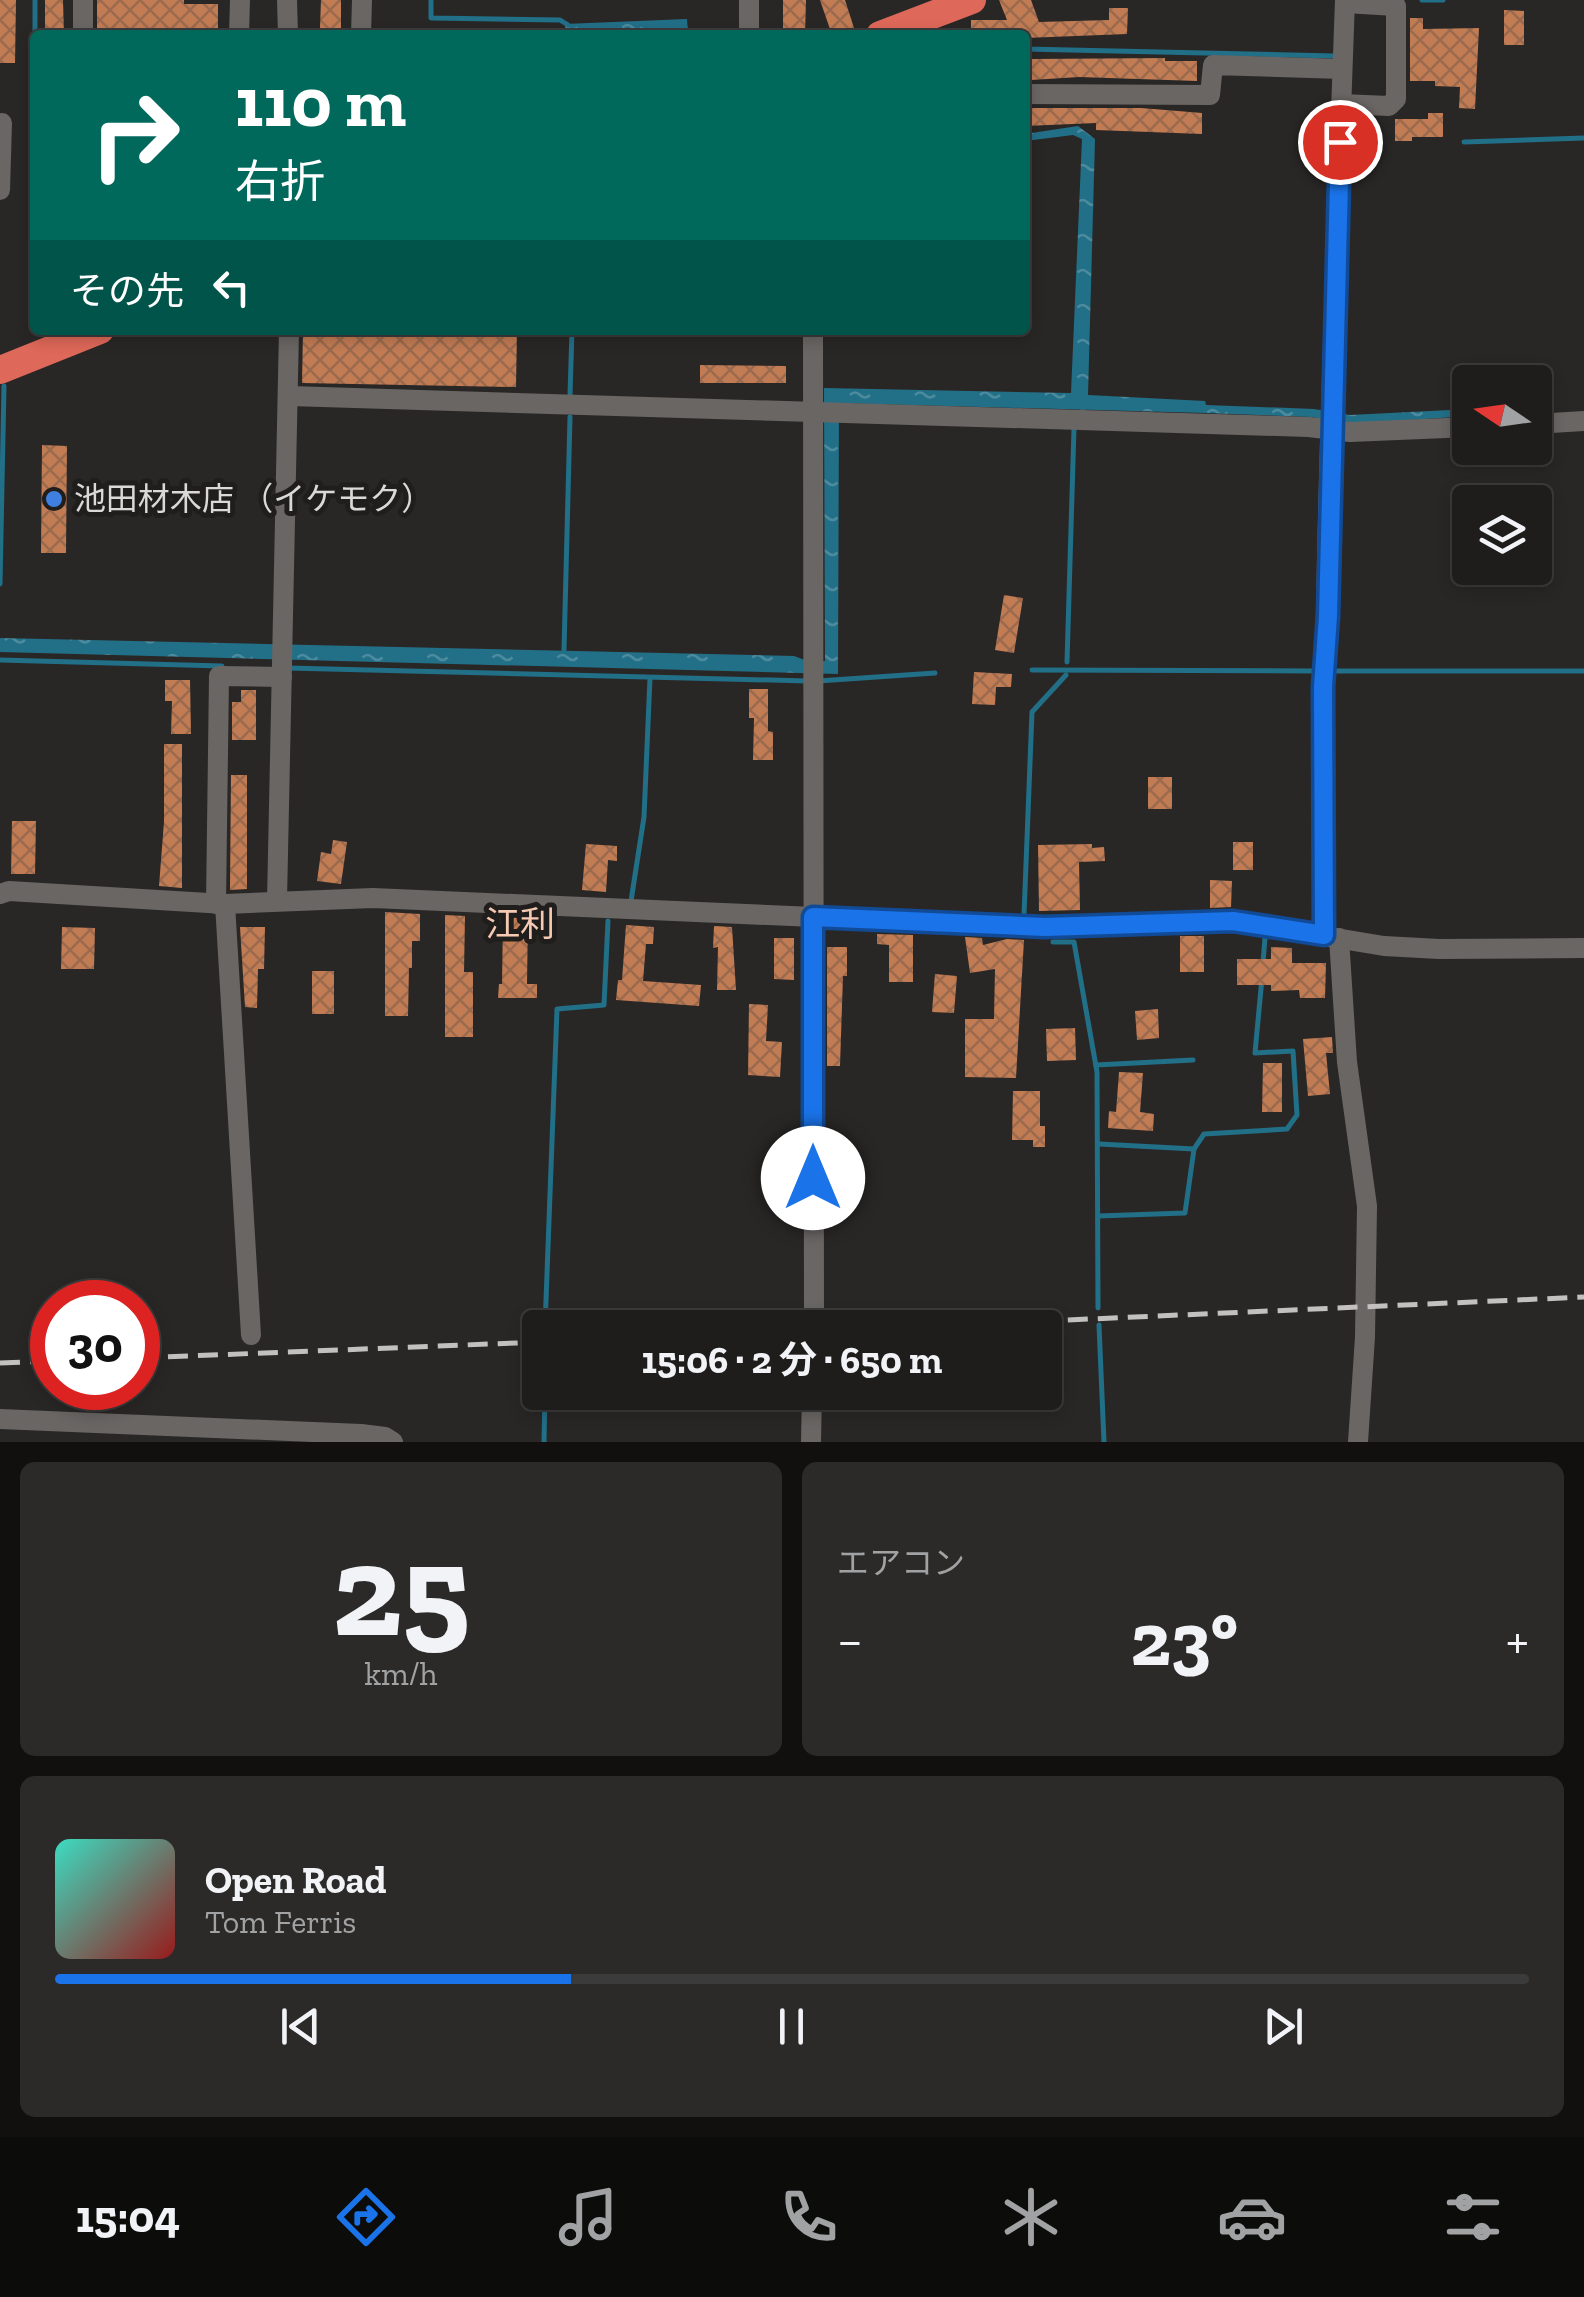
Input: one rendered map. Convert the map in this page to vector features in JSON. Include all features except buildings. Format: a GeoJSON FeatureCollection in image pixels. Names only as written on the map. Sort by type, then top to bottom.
{"type":"FeatureCollection","features":[{"type":"Feature","properties":{"kind":"highway"},"geometry":{"type":"LineString","coordinates":[[893,30],[968,1]]}},
{"type":"Feature","properties":{"kind":"highway"},"geometry":{"type":"LineString","coordinates":[[0,370],[88,335]]}},
{"type":"Feature","properties":{"kind":"street"},"geometry":{"type":"LineString","coordinates":[[83,30],[84,0]]}},
{"type":"Feature","properties":{"kind":"street"},"geometry":{"type":"LineString","coordinates":[[240,0],[240,30]]}},
{"type":"Feature","properties":{"kind":"street"},"geometry":{"type":"LineString","coordinates":[[287,0],[288,30]]}},
{"type":"Feature","properties":{"kind":"street"},"geometry":{"type":"LineString","coordinates":[[361,30],[362,0]]}},
{"type":"Feature","properties":{"kind":"street"},"geometry":{"type":"LineString","coordinates":[[749,0],[749,30]]}},
{"type":"Feature","properties":{"kind":"street"},"geometry":{"type":"LineString","coordinates":[[1341,104],[1389,106],[1396,99],[1396,6],[1350,2],[1342,69],[1323,687],[1331,936],[1367,1206],[1358,1442]]}},
{"type":"Feature","properties":{"kind":"street"},"geometry":{"type":"LineString","coordinates":[[1030,94],[1210,96],[1212,65],[1342,69]]}},
{"type":"Feature","properties":{"kind":"street"},"geometry":{"type":"LineString","coordinates":[[0,190],[2,123]]}},
{"type":"Feature","properties":{"kind":"street"},"geometry":{"type":"LineString","coordinates":[[277,901],[290,335]]}},
{"type":"Feature","properties":{"kind":"street"},"geometry":{"type":"LineString","coordinates":[[813,335],[814,1310]]}},
{"type":"Feature","properties":{"kind":"street"},"geometry":{"type":"LineString","coordinates":[[289,396],[813,410],[1309,427],[1330,431],[1452,428]]}},
{"type":"Feature","properties":{"kind":"street"},"geometry":{"type":"LineString","coordinates":[[1552,423],[1584,422]]}},
{"type":"Feature","properties":{"kind":"street"},"geometry":{"type":"LineString","coordinates":[[251,1334],[220,904],[218,676],[282,677]]}},
{"type":"Feature","properties":{"kind":"street"},"geometry":{"type":"LineString","coordinates":[[0,894],[9,891],[220,904],[373,898],[1045,927],[1233,921],[1384,946],[1584,948]]}},
{"type":"Feature","properties":{"kind":"street"},"geometry":{"type":"LineString","coordinates":[[811,1442],[812,1410]]}},
{"type":"Feature","properties":{"kind":"street"},"geometry":{"type":"LineString","coordinates":[[0,1419],[342,1433],[393,1442]]}},
{"type":"Feature","properties":{"kind":"water"},"geometry":{"type":"Polygon","coordinates":[[[687,19],[688,30],[566,30],[565,24],[687,19]]]}},
{"type":"Feature","properties":{"kind":"water"},"geometry":{"type":"Polygon","coordinates":[[[1078,126],[1095,139],[1088,395],[1314,409],[1350,415],[1452,410],[1452,417],[1349,424],[1312,417],[839,403],[838,674],[0,652],[0,638],[794,656],[810,662],[825,661],[824,388],[1071,393],[1082,139],[1073,135],[1030,140],[1030,133],[1078,126]]]}},
{"type":"Feature","properties":{"kind":"waterway"},"geometry":{"type":"LineString","coordinates":[[35,0],[35,30]]}},
{"type":"Feature","properties":{"kind":"waterway"},"geometry":{"type":"LineString","coordinates":[[431,0],[431,18],[560,20],[568,25]]}},
{"type":"Feature","properties":{"kind":"waterway"},"geometry":{"type":"LineString","coordinates":[[1422,0],[1443,0]]}},
{"type":"Feature","properties":{"kind":"waterway"},"geometry":{"type":"LineString","coordinates":[[1030,49],[1335,56]]}},
{"type":"Feature","properties":{"kind":"waterway"},"geometry":{"type":"LineString","coordinates":[[1464,142],[1584,138]]}},
{"type":"Feature","properties":{"kind":"waterway"},"geometry":{"type":"LineString","coordinates":[[570,395],[572,335]]}},
{"type":"Feature","properties":{"kind":"waterway"},"geometry":{"type":"LineString","coordinates":[[0,584],[4,386]]}},
{"type":"Feature","properties":{"kind":"waterway"},"geometry":{"type":"LineString","coordinates":[[564,650],[570,417]]}},
{"type":"Feature","properties":{"kind":"waterway"},"geometry":{"type":"LineString","coordinates":[[1067,662],[1074,428]]}},
{"type":"Feature","properties":{"kind":"waterway"},"geometry":{"type":"LineString","coordinates":[[0,660],[222,666]]}},
{"type":"Feature","properties":{"kind":"waterway"},"geometry":{"type":"LineString","coordinates":[[288,668],[807,681]]}},
{"type":"Feature","properties":{"kind":"waterway"},"geometry":{"type":"LineString","coordinates":[[1032,670],[1317,671]]}},
{"type":"Feature","properties":{"kind":"waterway"},"geometry":{"type":"LineString","coordinates":[[1332,671],[1584,671]]}},
{"type":"Feature","properties":{"kind":"waterway"},"geometry":{"type":"LineString","coordinates":[[818,681],[935,673]]}},
{"type":"Feature","properties":{"kind":"waterway"},"geometry":{"type":"LineString","coordinates":[[1024,915],[1032,712],[1066,675]]}},
{"type":"Feature","properties":{"kind":"waterway"},"geometry":{"type":"LineString","coordinates":[[631,901],[644,817],[650,678]]}},
{"type":"Feature","properties":{"kind":"waterway"},"geometry":{"type":"LineString","coordinates":[[546,1310],[557,1009],[604,1005],[608,921]]}},
{"type":"Feature","properties":{"kind":"waterway"},"geometry":{"type":"LineString","coordinates":[[1263,962],[1265,938]]}},
{"type":"Feature","properties":{"kind":"waterway"},"geometry":{"type":"LineString","coordinates":[[1053,942],[1074,942],[1097,1072],[1098,1308]]}},
{"type":"Feature","properties":{"kind":"waterway"},"geometry":{"type":"LineString","coordinates":[[1098,1216],[1185,1213],[1194,1149],[1204,1134],[1287,1129],[1297,1115],[1293,1051],[1255,1053],[1262,978]]}},
{"type":"Feature","properties":{"kind":"waterway"},"geometry":{"type":"LineString","coordinates":[[1096,1065],[1193,1060]]}},
{"type":"Feature","properties":{"kind":"waterway"},"geometry":{"type":"LineString","coordinates":[[1099,1144],[1194,1149]]}},
{"type":"Feature","properties":{"kind":"waterway"},"geometry":{"type":"LineString","coordinates":[[1099,1325],[1104,1442]]}},
{"type":"Feature","properties":{"kind":"waterway"},"geometry":{"type":"LineString","coordinates":[[544,1442],[545,1410]]}},
{"type":"Feature","properties":{"kind":"railway"},"geometry":{"type":"LineString","coordinates":[[1062,1320],[1584,1297]]}},
{"type":"Feature","properties":{"kind":"railway"},"geometry":{"type":"LineString","coordinates":[[160,1357],[522,1343]]}},
{"type":"Feature","properties":{"kind":"railway"},"geometry":{"type":"LineString","coordinates":[[0,1363],[30,1362]]}},
{"type":"Feature","properties":{"kind":"place","name":"池田材木店 （イケモク）"},"geometry":{"type":"Point","coordinates":[54,499]}},
{"type":"Feature","properties":{"kind":"district","name":"江利"},"geometry":{"type":"Point","coordinates":[520,924]}},
{"type":"Feature","properties":{"kind":"route"},"geometry":{"type":"LineString","coordinates":[[813,1178],[813,917],[1045,927],[1233,921],[1324,935],[1323,687],[1340,142]]}}]}
